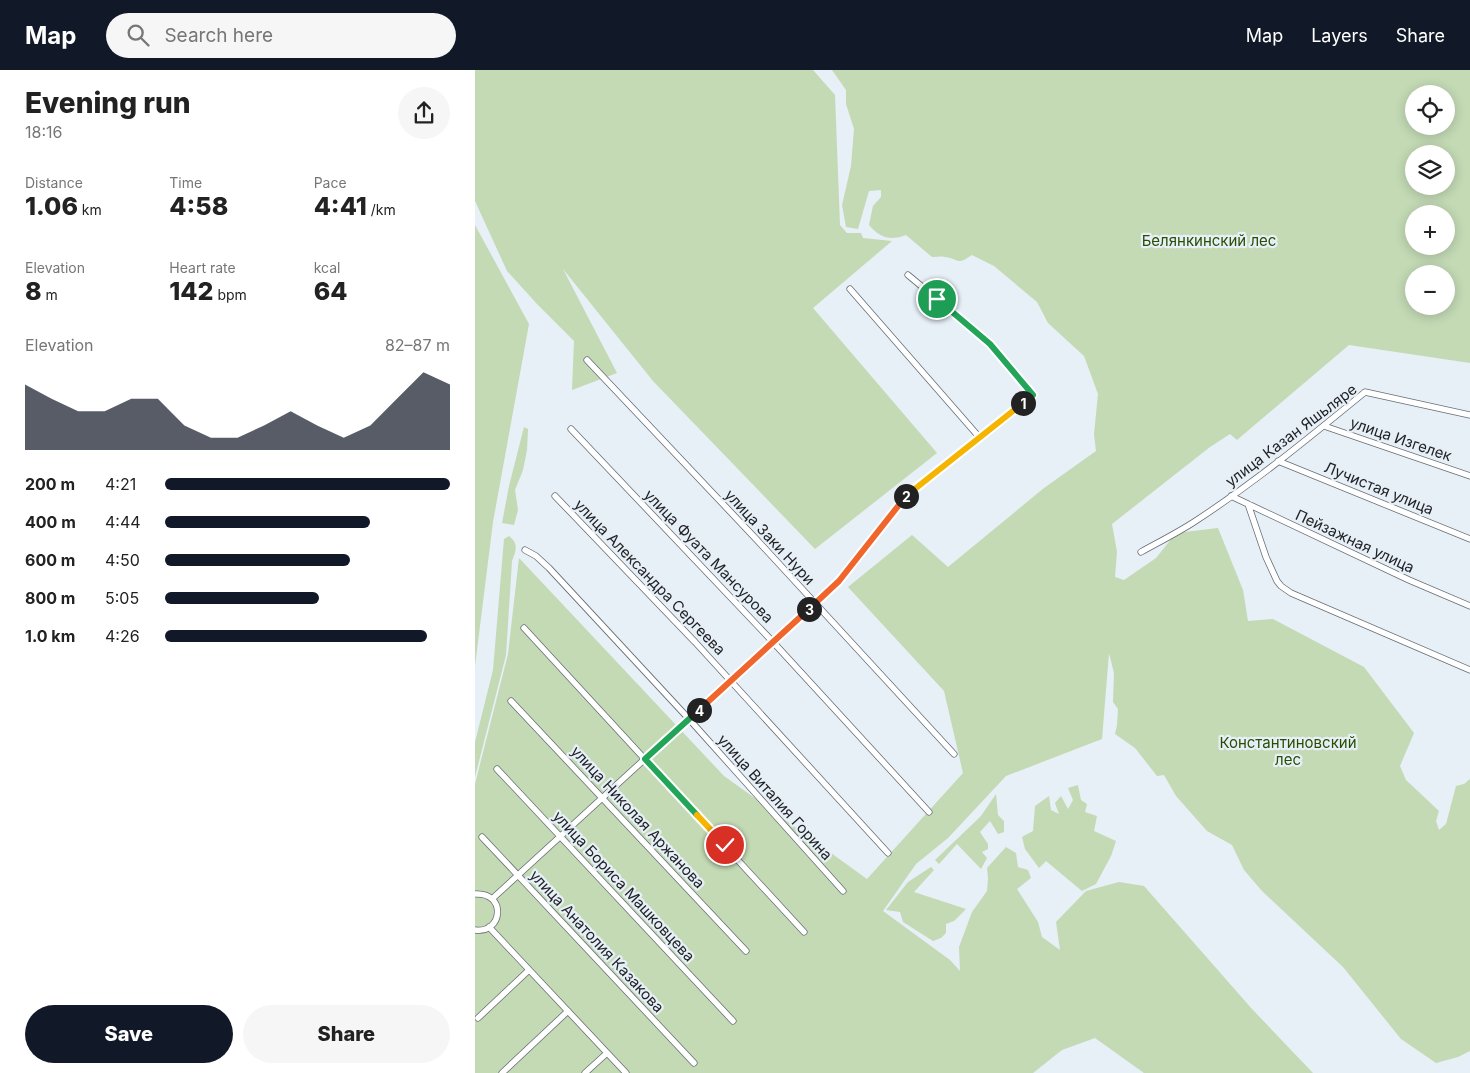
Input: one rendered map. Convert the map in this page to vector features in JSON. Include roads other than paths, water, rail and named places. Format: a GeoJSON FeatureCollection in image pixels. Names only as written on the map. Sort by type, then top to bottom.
{"type":"FeatureCollection","features":[{"type":"Feature","properties":{"kind":"street"},"geometry":{"type":"LineString","coordinates":[[492,899],[839,581],[904,497],[1033,395],[990,344],[908,275]]}},
{"type":"Feature","properties":{"kind":"street"},"geometry":{"type":"LineString","coordinates":[[851,289],[980,438]]}},
{"type":"Feature","properties":{"kind":"street","name":"улица Заки Нури"},"geometry":{"type":"LineString","coordinates":[[587,360],[954,754]]}},
{"type":"Feature","properties":{"kind":"street","name":"улица Казан Яшьляре"},"geometry":{"type":"LineString","coordinates":[[1141,552],[1194,522],[1231,496],[1324,426],[1365,392],[1470,415]]}},
{"type":"Feature","properties":{"kind":"street","name":"улица Изгелек"},"geometry":{"type":"LineString","coordinates":[[1324,426],[1470,476]]}},
{"type":"Feature","properties":{"kind":"street","name":"улица Фуата Мансурова"},"geometry":{"type":"LineString","coordinates":[[571,429],[773,642],[929,812]]}},
{"type":"Feature","properties":{"kind":"street","name":"Лучистая улица"},"geometry":{"type":"LineString","coordinates":[[1278,461],[1470,539]]}},
{"type":"Feature","properties":{"kind":"street","name":"улица Александра Сергеева"},"geometry":{"type":"LineString","coordinates":[[555,496],[731,680],[888,853]]}},
{"type":"Feature","properties":{"kind":"street","name":"Пейзажная улица"},"geometry":{"type":"LineString","coordinates":[[1231,496],[1409,580],[1470,606]]}},
{"type":"Feature","properties":{"kind":"street","name":"улица Казан Яшьляре"},"geometry":{"type":"LineString","coordinates":[[1248,504],[1266,557],[1281,586],[1291,593],[1470,670]]}},
{"type":"Feature","properties":{"kind":"street","name":"улица Виталия Горина"},"geometry":{"type":"LineString","coordinates":[[525,550],[536,556],[549,568],[689,719],[843,891]]}},
{"type":"Feature","properties":{"kind":"street"},"geometry":{"type":"LineString","coordinates":[[524,628],[804,932]]}},
{"type":"Feature","properties":{"kind":"street","name":"улица Николая Аржанова"},"geometry":{"type":"LineString","coordinates":[[511,701],[746,951]]}},
{"type":"Feature","properties":{"kind":"street","name":"улица Бориса Машковцева"},"geometry":{"type":"LineString","coordinates":[[497,769],[733,1021]]}},
{"type":"Feature","properties":{"kind":"street","name":"улица Анатолия Казакова"},"geometry":{"type":"LineString","coordinates":[[482,836],[694,1063]]}},
{"type":"Feature","properties":{"kind":"street"},"geometry":{"type":"LineString","coordinates":[[475,894],[482,893],[492,899],[496,904],[497,916],[495,922],[489,927],[475,930]]}},
{"type":"Feature","properties":{"kind":"street"},"geometry":{"type":"LineString","coordinates":[[489,927],[626,1073]]}},
{"type":"Feature","properties":{"kind":"street"},"geometry":{"type":"LineString","coordinates":[[477,1018],[529,970]]}},
{"type":"Feature","properties":{"kind":"street"},"geometry":{"type":"LineString","coordinates":[[502,1073],[568,1011]]}},
{"type":"Feature","properties":{"kind":"street"},"geometry":{"type":"LineString","coordinates":[[585,1073],[607,1053]]}},
{"type":"Feature","properties":{"kind":"park label","name":"Белянкинский лес"},"geometry":{"type":"Point","coordinates":[1209,240]}},
{"type":"Feature","properties":{"kind":"park label","name":"Константиновский лес"},"geometry":{"type":"Point","coordinates":[1288,750]}}]}
